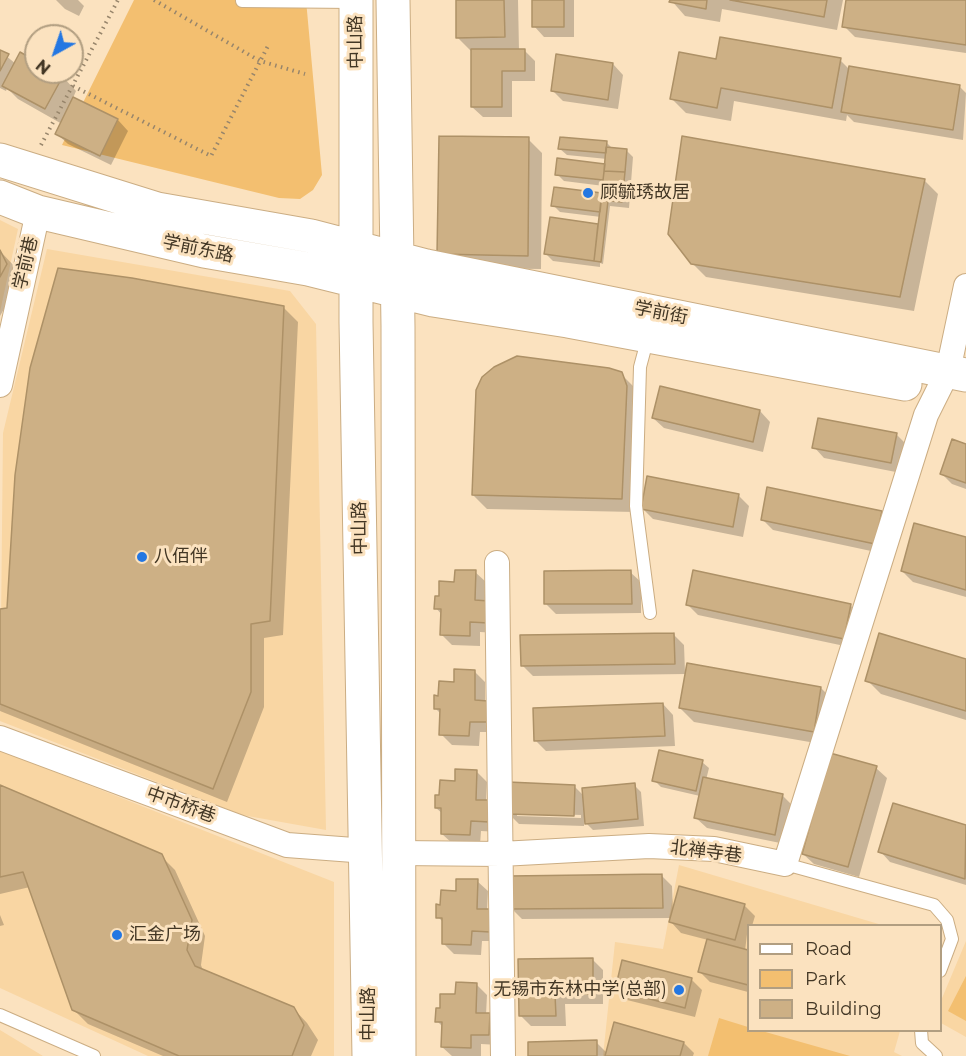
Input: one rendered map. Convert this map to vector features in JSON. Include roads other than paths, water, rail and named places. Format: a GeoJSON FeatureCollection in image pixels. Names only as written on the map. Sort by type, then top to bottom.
{"type":"FeatureCollection","features":[{"type":"Feature","properties":{"kind":"main road","name":"中山路"},"geometry":{"type":"LineString","coordinates":[[369,1056],[383,852],[397,292],[393,0]]}},
{"type":"Feature","properties":{"kind":"main road","name":"中山路"},"geometry":{"type":"LineString","coordinates":[[356,1],[357,282],[383,852],[399,1056]]}},
{"type":"Feature","properties":{"kind":"main road","name":"学前东路"},"geometry":{"type":"LineString","coordinates":[[14,165],[157,209],[312,236],[357,248]]}},
{"type":"Feature","properties":{"kind":"main road","name":"学前东路"},"geometry":{"type":"LineString","coordinates":[[0,197],[38,212],[204,251],[308,269],[397,292]]}},
{"type":"Feature","properties":{"kind":"main road","name":"学前街"},"geometry":{"type":"LineString","coordinates":[[357,248],[426,266],[955,383]]}},
{"type":"Feature","properties":{"kind":"main road","name":"学前街"},"geometry":{"type":"LineString","coordinates":[[397,292],[648,337],[955,383]]}},
{"type":"Feature","properties":{"kind":"street","name":"学前巷"},"geometry":{"type":"LineString","coordinates":[[0,385],[4,349],[38,212]]}},
{"type":"Feature","properties":{"kind":"street"},"geometry":{"type":"LineString","coordinates":[[785,864],[926,416],[955,383],[966,286]]}},
{"type":"Feature","properties":{"kind":"street"},"geometry":{"type":"LineString","coordinates":[[497,563],[503,1056]]}},
{"type":"Feature","properties":{"kind":"street","name":"中市桥巷"},"geometry":{"type":"LineString","coordinates":[[0,738],[287,845],[383,852]]}},
{"type":"Feature","properties":{"kind":"street","name":"北禅寺巷"},"geometry":{"type":"LineString","coordinates":[[383,852],[501,854],[649,846],[714,849],[785,864]]}},
{"type":"Feature","properties":{"kind":"lane"},"geometry":{"type":"LineString","coordinates":[[242,0],[356,1]]}},
{"type":"Feature","properties":{"kind":"lane"},"geometry":{"type":"LineString","coordinates":[[648,337],[640,366],[636,506],[650,613]]}},
{"type":"Feature","properties":{"kind":"lane","name":"北禅寺巷"},"geometry":{"type":"LineString","coordinates":[[785,864],[934,905],[947,920],[952,939],[942,966]]}},
{"type":"Feature","properties":{"kind":"lane"},"geometry":{"type":"LineString","coordinates":[[0,1015],[94,1056]]}},
{"type":"Feature","properties":{"kind":"lane"},"geometry":{"type":"LineString","coordinates":[[921,1032],[922,1043],[936,1056]]}},
{"type":"Feature","properties":{"kind":"place","name":"顾毓琇故居"},"geometry":{"type":"Point","coordinates":[588,193]}},
{"type":"Feature","properties":{"kind":"place","name":"八佰伴"},"geometry":{"type":"Point","coordinates":[142,557]}},
{"type":"Feature","properties":{"kind":"place","name":"汇金广场"},"geometry":{"type":"Point","coordinates":[117,935]}},
{"type":"Feature","properties":{"kind":"place","name":"无锡市东林中学(总部)"},"geometry":{"type":"Point","coordinates":[679,990]}}]}
